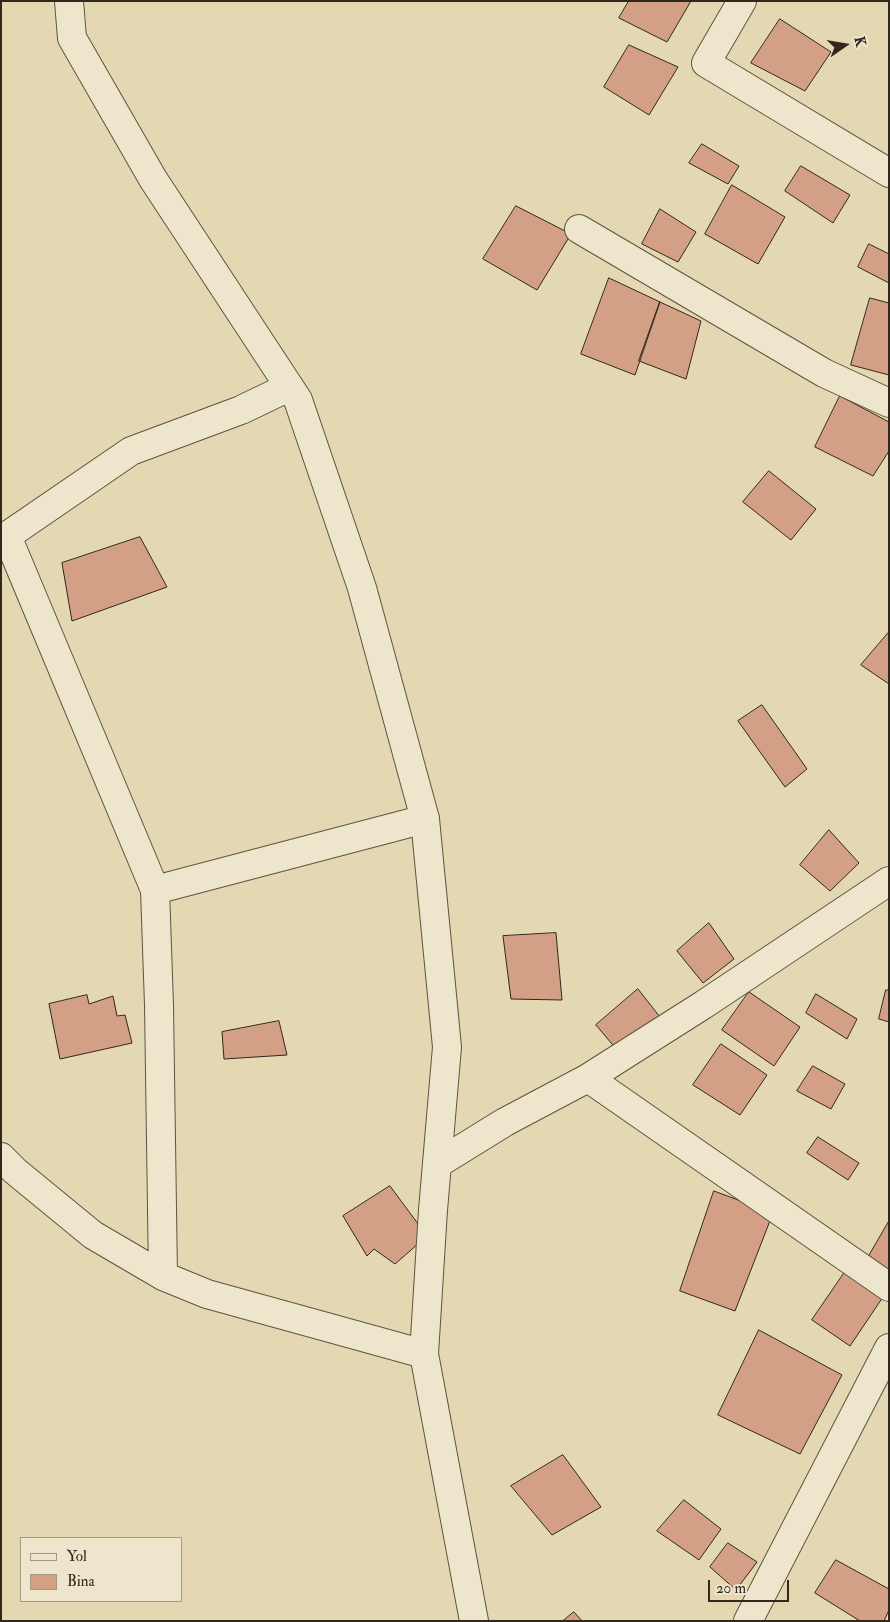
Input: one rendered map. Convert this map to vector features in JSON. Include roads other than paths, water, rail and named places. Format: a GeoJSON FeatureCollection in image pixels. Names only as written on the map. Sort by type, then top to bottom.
{"type":"FeatureCollection","features":[{"type":"Feature","properties":{"kind":"street"},"geometry":{"type":"LineString","coordinates":[[69,1],[72,38],[152,179],[298,400],[362,588],[425,819],[447,1047],[424,1354],[474,1621]]}},
{"type":"Feature","properties":{"kind":"street"},"geometry":{"type":"LineString","coordinates":[[742,1],[706,62],[889,173]]}},
{"type":"Feature","properties":{"kind":"street"},"geometry":{"type":"LineString","coordinates":[[579,229],[824,373],[889,403]]}},
{"type":"Feature","properties":{"kind":"street"},"geometry":{"type":"LineString","coordinates":[[163,1276],[159,1005],[155,890],[4,537],[131,452],[241,410],[289,387]]}},
{"type":"Feature","properties":{"kind":"street"},"geometry":{"type":"LineString","coordinates":[[155,890],[425,819]]}},
{"type":"Feature","properties":{"kind":"street"},"geometry":{"type":"LineString","coordinates":[[437,1164],[505,1122],[588,1078],[703,1005],[889,881]]}},
{"type":"Feature","properties":{"kind":"street"},"geometry":{"type":"LineString","coordinates":[[588,1078],[889,1287]]}},
{"type":"Feature","properties":{"kind":"street"},"geometry":{"type":"LineString","coordinates":[[1,1157],[93,1235],[163,1276],[207,1294],[424,1354]]}},
{"type":"Feature","properties":{"kind":"street"},"geometry":{"type":"LineString","coordinates":[[748,1621],[889,1348]]}}]}
